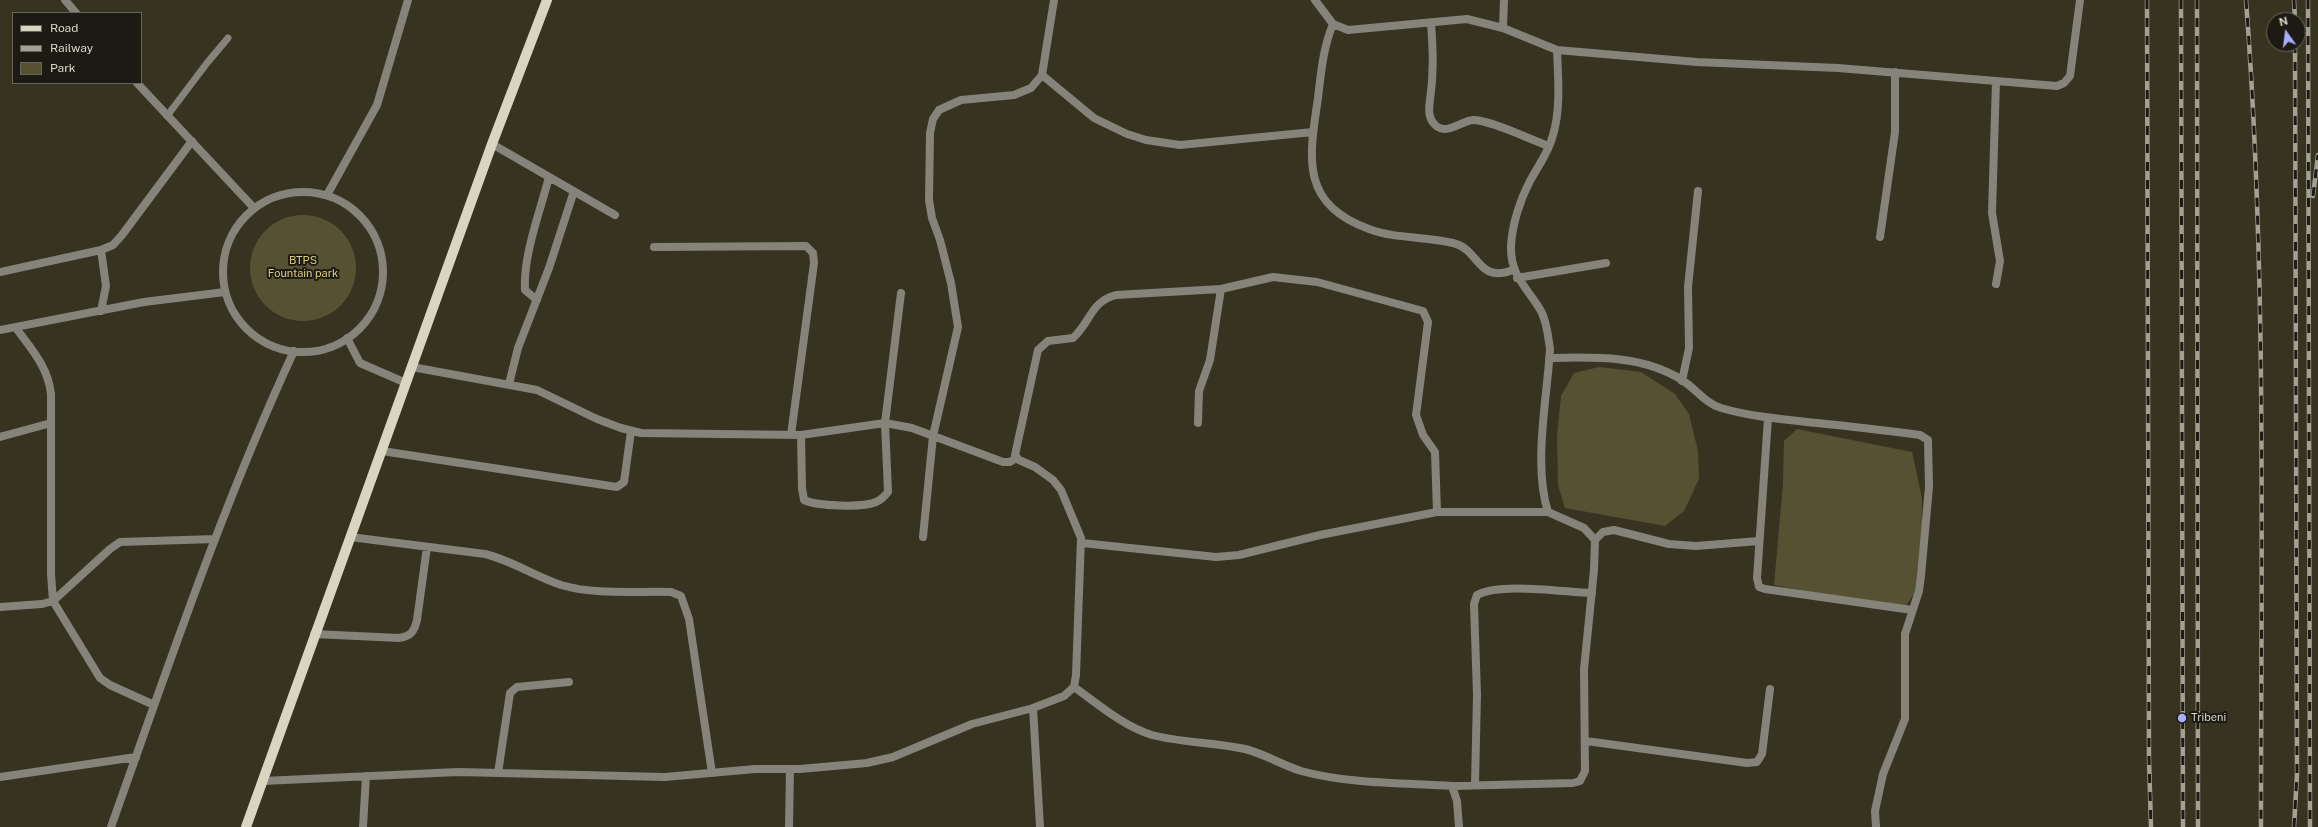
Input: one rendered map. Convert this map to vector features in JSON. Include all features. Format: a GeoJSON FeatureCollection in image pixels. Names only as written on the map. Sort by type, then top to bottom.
{"type":"FeatureCollection","features":[{"type":"Feature","properties":{"kind":"main road"},"geometry":{"type":"LineString","coordinates":[[246,827],[314,634],[492,144],[547,0]]}},
{"type":"Feature","properties":{"kind":"street"},"geometry":{"type":"LineString","coordinates":[[64,0],[75,12]]}},
{"type":"Feature","properties":{"kind":"street"},"geometry":{"type":"LineString","coordinates":[[327,195],[377,105],[408,0]]}},
{"type":"Feature","properties":{"kind":"street"},"geometry":{"type":"LineString","coordinates":[[923,536],[934,436],[958,327],[951,283],[940,240],[932,218],[929,200],[930,133],[933,119],[939,110],[961,100],[1024,93],[1031,88],[1042,75],[1054,0]]}},
{"type":"Feature","properties":{"kind":"street"},"geometry":{"type":"LineString","coordinates":[[1315,0],[1333,24],[1342,29],[1357,30],[1467,19],[1503,28],[1557,50],[1697,62],[1895,72],[2058,86],[2064,83],[2070,76],[2080,0]]}},
{"type":"Feature","properties":{"kind":"street"},"geometry":{"type":"LineString","coordinates":[[1503,28],[1504,0]]}},
{"type":"Feature","properties":{"kind":"street"},"geometry":{"type":"LineString","coordinates":[[1431,23],[1434,72],[1429,106],[1432,121],[1439,127],[1446,129],[1474,120],[1484,122],[1549,146]]}},
{"type":"Feature","properties":{"kind":"street"},"geometry":{"type":"LineString","coordinates":[[1333,24],[1325,49],[1311,153],[1314,178],[1324,199],[1336,210],[1357,224],[1380,232],[1457,244],[1488,272],[1495,274],[1515,274],[1606,263]]}},
{"type":"Feature","properties":{"kind":"street"},"geometry":{"type":"LineString","coordinates":[[1548,512],[1542,488],[1541,469],[1549,358],[1548,331],[1541,311],[1515,274],[1511,247],[1515,222],[1529,182],[1549,146],[1557,116],[1557,50]]}},
{"type":"Feature","properties":{"kind":"street"},"geometry":{"type":"LineString","coordinates":[[1880,238],[1895,132],[1895,72]]}},
{"type":"Feature","properties":{"kind":"street"},"geometry":{"type":"LineString","coordinates":[[1042,75],[1094,118],[1127,134],[1146,140],[1180,145],[1313,132]]}},
{"type":"Feature","properties":{"kind":"street"},"geometry":{"type":"LineString","coordinates":[[1996,81],[1992,213],[2000,261],[1996,284]]}},
{"type":"Feature","properties":{"kind":"street"},"geometry":{"type":"LineString","coordinates":[[139,84],[254,208]]}},
{"type":"Feature","properties":{"kind":"street"},"geometry":{"type":"LineString","coordinates":[[0,272],[101,250],[113,245],[192,141]]}},
{"type":"Feature","properties":{"kind":"street"},"geometry":{"type":"LineString","coordinates":[[492,144],[615,215]]}},
{"type":"Feature","properties":{"kind":"street"},"geometry":{"type":"LineString","coordinates":[[537,300],[525,290],[525,281],[527,262],[549,177]]}},
{"type":"Feature","properties":{"kind":"street"},"geometry":{"type":"LineString","coordinates":[[509,384],[518,348],[537,300],[574,191]]}},
{"type":"Feature","properties":{"kind":"street"},"geometry":{"type":"LineString","coordinates":[[1682,381],[1689,348],[1688,286],[1698,191]]}},
{"type":"Feature","properties":{"kind":"street"},"geometry":{"type":"LineString","coordinates":[[302,192],[327,195],[350,207],[368,225],[380,248],[383,273],[379,298],[366,321],[347,338],[322,349],[294,351],[271,345],[250,332],[235,314],[225,292],[222,268],[227,246],[238,225],[254,208],[277,196],[302,192]]}},
{"type":"Feature","properties":{"kind":"street"},"geometry":{"type":"LineString","coordinates":[[654,247],[806,246],[813,253],[814,263],[791,435]]}},
{"type":"Feature","properties":{"kind":"street"},"geometry":{"type":"LineString","coordinates":[[101,250],[106,286],[101,311]]}},
{"type":"Feature","properties":{"kind":"street"},"geometry":{"type":"LineString","coordinates":[[1016,458],[1015,455],[1034,361],[1042,344],[1048,341],[1073,338],[1096,306],[1108,297],[1116,295],[1221,289],[1273,277],[1310,281],[1423,311],[1428,322],[1416,415],[1423,435],[1435,452],[1437,512]]}},
{"type":"Feature","properties":{"kind":"street"},"geometry":{"type":"LineString","coordinates":[[1198,423],[1199,391],[1210,360],[1221,289]]}},
{"type":"Feature","properties":{"kind":"street"},"geometry":{"type":"LineString","coordinates":[[0,330],[144,302],[225,292]]}},
{"type":"Feature","properties":{"kind":"street"},"geometry":{"type":"LineString","coordinates":[[801,435],[802,488],[804,500],[813,505],[827,506],[874,503],[882,499],[888,492],[885,423],[901,293]]}},
{"type":"Feature","properties":{"kind":"street"},"geometry":{"type":"LineString","coordinates":[[16,328],[46,370],[49,379],[51,423],[51,574],[53,602],[100,678],[110,685],[154,705]]}},
{"type":"Feature","properties":{"kind":"street"},"geometry":{"type":"LineString","coordinates":[[347,338],[360,363],[406,383]]}},
{"type":"Feature","properties":{"kind":"street"},"geometry":{"type":"LineString","coordinates":[[111,827],[215,539],[259,427],[294,351]]}},
{"type":"Feature","properties":{"kind":"street"},"geometry":{"type":"LineString","coordinates":[[1549,358],[1586,357],[1636,362],[1664,371],[1682,381],[1710,403],[1720,408],[1768,418],[1920,435],[1928,440],[1930,468],[1919,591],[1905,634],[1905,719],[1883,774],[1875,811],[1876,827]]}},
{"type":"Feature","properties":{"kind":"street"},"geometry":{"type":"LineString","coordinates":[[412,367],[537,390],[597,419],[641,433],[801,435],[885,423],[912,428],[1003,462],[1010,462],[1016,458]]}},
{"type":"Feature","properties":{"kind":"street"},"geometry":{"type":"LineString","coordinates":[[1768,418],[1757,578],[1759,587],[1912,610]]}},
{"type":"Feature","properties":{"kind":"street"},"geometry":{"type":"LineString","coordinates":[[0,437],[51,423]]}},
{"type":"Feature","properties":{"kind":"street"},"geometry":{"type":"LineString","coordinates":[[382,450],[616,487],[624,482],[631,430]]}},
{"type":"Feature","properties":{"kind":"street"},"geometry":{"type":"LineString","coordinates":[[263,781],[458,772],[665,777],[755,769],[790,769],[868,764],[893,757],[972,724],[1034,708],[1064,696],[1074,687],[1082,543],[1061,490],[1054,480],[1044,472],[1016,458]]}},
{"type":"Feature","properties":{"kind":"street"},"geometry":{"type":"LineString","coordinates":[[1082,543],[1216,557],[1240,554],[1320,535],[1437,512],[1548,512],[1584,528],[1595,540]]}},
{"type":"Feature","properties":{"kind":"street"},"geometry":{"type":"LineString","coordinates":[[1074,687],[1120,720],[1151,734],[1170,739],[1232,746],[1255,751],[1301,770],[1322,775],[1452,786],[1475,784],[1573,783],[1580,781],[1585,771],[1586,741],[1584,669],[1592,593],[1595,540],[1603,532],[1614,530],[1676,544],[1707,546],[1759,541]]}},
{"type":"Feature","properties":{"kind":"street"},"geometry":{"type":"LineString","coordinates":[[350,538],[485,554],[507,559],[549,580],[579,589],[671,592],[680,596],[689,619],[712,773]]}},
{"type":"Feature","properties":{"kind":"street"},"geometry":{"type":"LineString","coordinates":[[0,607],[53,602],[110,549],[120,542],[215,539]]}},
{"type":"Feature","properties":{"kind":"street"},"geometry":{"type":"LineString","coordinates":[[314,634],[399,638],[408,637],[414,631],[417,620],[427,547]]}},
{"type":"Feature","properties":{"kind":"street"},"geometry":{"type":"LineString","coordinates":[[1475,784],[1477,695],[1474,604],[1477,595],[1486,590],[1507,588],[1592,593]]}},
{"type":"Feature","properties":{"kind":"street"},"geometry":{"type":"LineString","coordinates":[[498,773],[510,693],[517,687],[570,682]]}},
{"type":"Feature","properties":{"kind":"street"},"geometry":{"type":"LineString","coordinates":[[1586,741],[1746,763],[1757,762],[1762,754],[1770,689]]}},
{"type":"Feature","properties":{"kind":"street"},"geometry":{"type":"LineString","coordinates":[[1034,708],[1040,827]]}},
{"type":"Feature","properties":{"kind":"street"},"geometry":{"type":"LineString","coordinates":[[0,777],[136,757]]}},
{"type":"Feature","properties":{"kind":"street"},"geometry":{"type":"LineString","coordinates":[[788,827],[790,769]]}},
{"type":"Feature","properties":{"kind":"street"},"geometry":{"type":"LineString","coordinates":[[363,827],[366,776]]}},
{"type":"Feature","properties":{"kind":"street"},"geometry":{"type":"LineString","coordinates":[[1452,786],[1457,801],[1459,827]]}},
{"type":"Feature","properties":{"kind":"lane"},"geometry":{"type":"LineString","coordinates":[[167,116],[228,38]]}},
{"type":"Feature","properties":{"kind":"green space","name":"BTPS Fountain park"},"geometry":{"type":"Polygon","coordinates":[[[303,215],[323,219],[341,230],[352,248],[356,268],[352,288],[341,306],[323,317],[303,321],[283,317],[265,306],[254,288],[250,268],[254,248],[265,230],[283,219],[303,215]]]}},
{"type":"Feature","properties":{"kind":"green space"},"geometry":{"type":"Polygon","coordinates":[[[1599,367],[1641,372],[1675,394],[1689,414],[1698,451],[1699,479],[1684,511],[1665,526],[1565,508],[1558,485],[1557,436],[1561,396],[1574,373],[1599,367]]]}},
{"type":"Feature","properties":{"kind":"green space"},"geometry":{"type":"Polygon","coordinates":[[[1797,429],[1912,452],[1922,498],[1922,540],[1918,588],[1903,610],[1774,585],[1783,484],[1784,441],[1797,429]]]}},
{"type":"Feature","properties":{"kind":"railway"},"geometry":{"type":"LineString","coordinates":[[2147,0],[2149,758],[2151,827]]}},
{"type":"Feature","properties":{"kind":"railway"},"geometry":{"type":"LineString","coordinates":[[2181,0],[2183,827]]}},
{"type":"Feature","properties":{"kind":"railway"},"geometry":{"type":"LineString","coordinates":[[2197,0],[2198,827]]}},
{"type":"Feature","properties":{"kind":"railway"},"geometry":{"type":"LineString","coordinates":[[2246,0],[2253,103],[2260,310],[2262,517],[2261,827]]}},
{"type":"Feature","properties":{"kind":"railway"},"geometry":{"type":"LineString","coordinates":[[2294,0],[2295,12]]}},
{"type":"Feature","properties":{"kind":"railway"},"geometry":{"type":"LineString","coordinates":[[2308,0],[2310,827]]}},
{"type":"Feature","properties":{"kind":"railway"},"geometry":{"type":"LineString","coordinates":[[2294,827],[2297,774],[2295,52]]}},
{"type":"Feature","properties":{"kind":"railway"},"geometry":{"type":"LineString","coordinates":[[2313,196],[2318,155]]}},
{"type":"Feature","properties":{"kind":"place","name":"Tribeni"},"geometry":{"type":"Point","coordinates":[2182,718]}}]}
